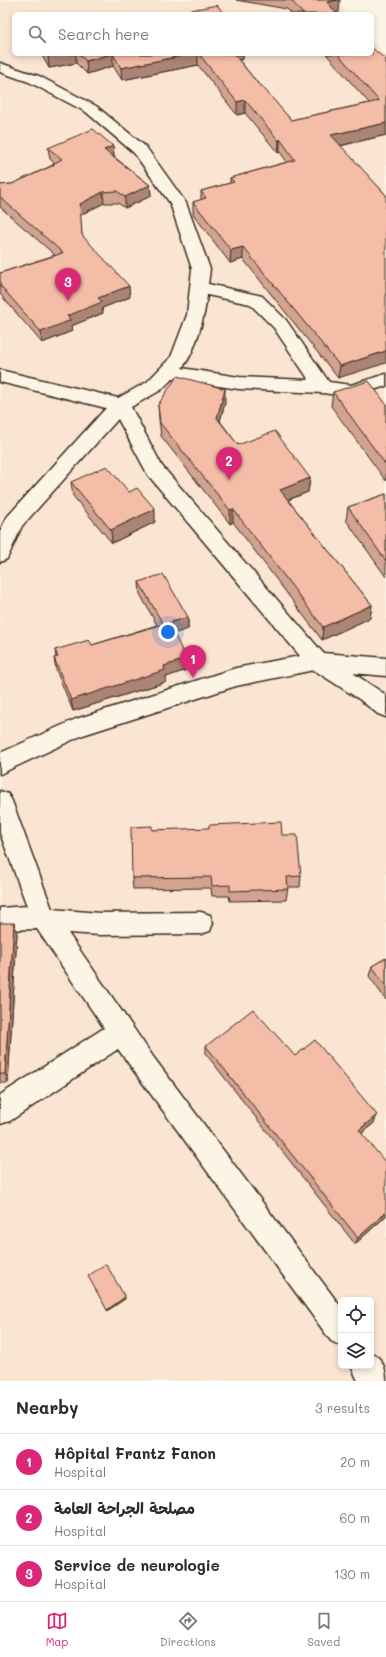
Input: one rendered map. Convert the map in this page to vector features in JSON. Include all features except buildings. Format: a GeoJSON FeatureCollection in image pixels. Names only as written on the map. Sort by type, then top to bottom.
{"type":"FeatureCollection","features":[{"type":"Feature","properties":{"kind":"lane"},"geometry":{"type":"LineString","coordinates":[[0,67],[34,79],[91,109],[140,150],[178,203],[201,270],[196,315],[179,360],[154,386],[120,405],[14,522],[0,554]]}},
{"type":"Feature","properties":{"kind":"lane"},"geometry":{"type":"LineString","coordinates":[[199,288],[256,300],[280,324],[323,387]]}},
{"type":"Feature","properties":{"kind":"lane"},"geometry":{"type":"LineString","coordinates":[[167,372],[239,383],[323,387],[351,391],[386,380]]}},
{"type":"Feature","properties":{"kind":"lane"},"geometry":{"type":"LineString","coordinates":[[0,376],[120,405],[155,470],[317,661],[386,708]]}},
{"type":"Feature","properties":{"kind":"lane"},"geometry":{"type":"LineString","coordinates":[[0,764],[76,728],[236,676],[317,661],[386,667]]}},
{"type":"Feature","properties":{"kind":"lane"},"geometry":{"type":"LineString","coordinates":[[0,801],[44,919],[149,1073],[338,1327]]}},
{"type":"Feature","properties":{"kind":"lane"},"geometry":{"type":"LineString","coordinates":[[0,919],[44,919],[100,924],[201,923]]}},
{"type":"Feature","properties":{"kind":"lane"},"geometry":{"type":"LineString","coordinates":[[0,1111],[121,1032]]}},
{"type":"Feature","properties":{"kind":"lane"},"geometry":{"type":"LineString","coordinates":[[368,1369],[376,1381]]}},
{"type":"Feature","properties":{"kind":"shaded area"},"geometry":{"type":"Polygon","coordinates":[[[0,0],[335,0],[346,12],[12,12],[12,56],[374,56],[374,43],[386,56],[386,1381],[0,1381],[0,0]]]}},
{"type":"Feature","properties":{"kind":"place","name":"Service de neurologie"},"geometry":{"type":"Point","coordinates":[68,301]}},
{"type":"Feature","properties":{"kind":"place","name":"مصلحة الجراحة العامة"},"geometry":{"type":"Point","coordinates":[229,480]}},
{"type":"Feature","properties":{"kind":"place","name":"Hôpital Frantz Fanon"},"geometry":{"type":"Point","coordinates":[193,678]}}]}
